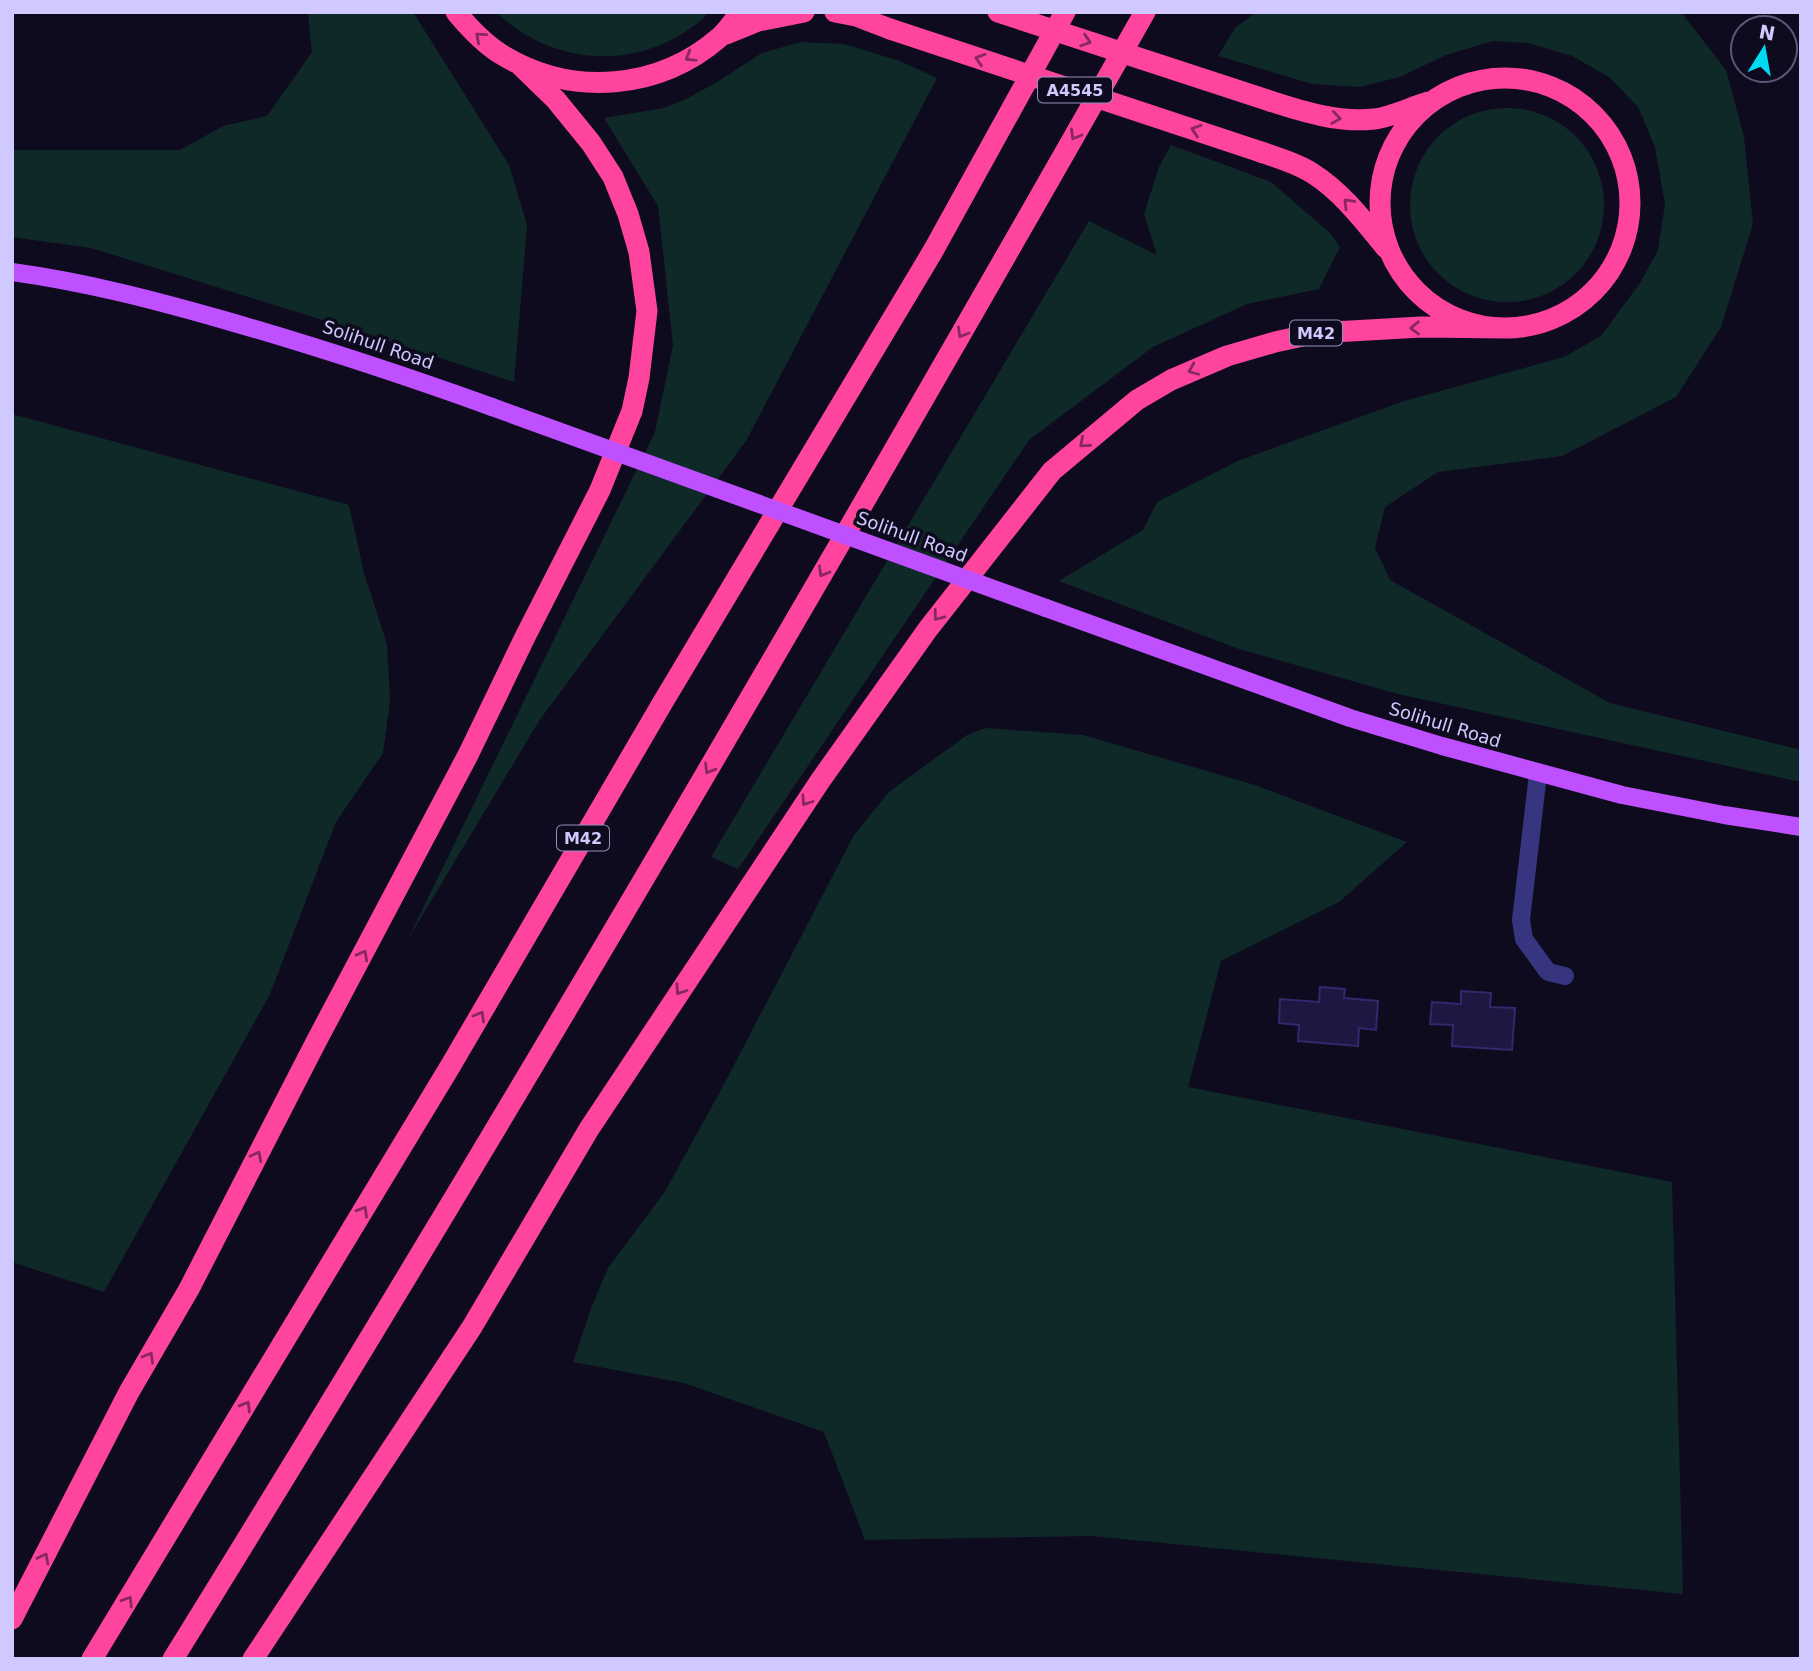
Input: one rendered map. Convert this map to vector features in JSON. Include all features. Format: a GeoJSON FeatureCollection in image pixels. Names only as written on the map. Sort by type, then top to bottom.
{"type":"FeatureCollection","features":[{"type":"Feature","properties":{"kind":"highway"},"geometry":{"type":"LineString","coordinates":[[456,12],[475,34],[520,65],[564,80],[597,83],[631,80],[664,71],[694,56],[721,36],[741,12]]}},
{"type":"Feature","properties":{"kind":"highway"},"geometry":{"type":"LineString","coordinates":[[721,36],[758,22],[804,12]]}},
{"type":"Feature","properties":{"kind":"highway","name":"A4545"},"geometry":{"type":"LineString","coordinates":[[835,12],[856,16],[1261,152],[1310,172],[1334,189],[1354,209],[1392,255]]}},
{"type":"Feature","properties":{"kind":"highway"},"geometry":{"type":"LineString","coordinates":[[998,12],[1308,113],[1345,120],[1377,119],[1440,98]]}},
{"type":"Feature","properties":{"kind":"highway","name":"M42"},"geometry":{"type":"LineString","coordinates":[[92,1659],[444,1077],[663,702],[926,263],[1065,12]]}},
{"type":"Feature","properties":{"kind":"highway"},"geometry":{"type":"LineString","coordinates":[[173,1659],[355,1363],[727,738],[1144,12]]}},
{"type":"Feature","properties":{"kind":"highway"},"geometry":{"type":"LineString","coordinates":[[12,1619],[129,1392],[189,1289],[468,755],[600,490],[632,411],[647,311],[639,252],[628,214],[613,177],[591,143],[556,100],[520,65]]}},
{"type":"Feature","properties":{"kind":"highway"},"geometry":{"type":"LineString","coordinates":[[1496,79],[1545,85],[1567,95],[1588,110],[1605,128],[1618,149],[1627,173],[1630,198],[1629,222],[1623,246],[1612,269],[1597,289],[1578,306],[1556,317],[1532,326],[1507,328],[1482,326],[1460,319],[1419,294],[1392,255],[1384,232],[1381,208],[1382,184],[1388,161],[1412,120],[1450,91],[1472,83],[1496,79]]}},
{"type":"Feature","properties":{"kind":"highway","name":"M42"},"geometry":{"type":"LineString","coordinates":[[253,1659],[472,1327],[589,1129],[820,781],[928,629],[1052,471],[1138,400],[1171,380],[1227,356],[1316,333],[1420,327],[1507,328]]}},
{"type":"Feature","properties":{"kind":"main road","name":"Solihull Road"},"geometry":{"type":"LineString","coordinates":[[12,272],[61,279],[183,308],[394,372],[1350,718],[1538,774],[1622,795],[1801,827]]}},
{"type":"Feature","properties":{"kind":"lane"},"geometry":{"type":"LineString","coordinates":[[1538,774],[1521,920],[1524,939],[1548,972],[1564,976]]}},
{"type":"Feature","properties":{"kind":"green space"},"geometry":{"type":"Polygon","coordinates":[[[308,12],[413,12],[509,165],[527,225],[514,382],[91,248],[12,237],[12,150],[180,150],[223,126],[267,116],[312,52],[308,12]]]}},
{"type":"Feature","properties":{"kind":"green space"},"geometry":{"type":"Polygon","coordinates":[[[496,12],[709,12],[688,30],[665,43],[643,51],[598,56],[576,54],[533,39],[496,12]]]}},
{"type":"Feature","properties":{"kind":"green space"},"geometry":{"type":"Polygon","coordinates":[[[1256,12],[1681,12],[1726,70],[1744,137],[1753,224],[1721,327],[1676,397],[1562,456],[1438,472],[1385,507],[1375,548],[1390,580],[1610,703],[1801,750],[1801,782],[1398,694],[1239,649],[1059,581],[1143,530],[1157,502],[1240,460],[1404,401],[1564,357],[1601,336],[1640,283],[1658,250],[1665,204],[1655,147],[1638,107],[1609,77],[1572,56],[1528,43],[1493,41],[1446,55],[1400,77],[1359,87],[1312,84],[1218,56],[1235,28],[1256,12]]]}},
{"type":"Feature","properties":{"kind":"green space"},"geometry":{"type":"Polygon","coordinates":[[[801,42],[844,44],[900,61],[937,78],[746,441],[539,721],[407,941],[655,432],[673,345],[658,206],[604,118],[664,108],[717,82],[762,53],[801,42]]]}},
{"type":"Feature","properties":{"kind":"green space"},"geometry":{"type":"Polygon","coordinates":[[[1507,108],[1544,116],[1561,124],[1575,137],[1588,151],[1596,168],[1604,205],[1596,242],[1588,259],[1575,273],[1561,286],[1544,294],[1507,302],[1470,294],[1453,286],[1439,273],[1426,259],[1418,242],[1410,205],[1418,168],[1426,151],[1439,137],[1453,124],[1470,116],[1507,108]]]}},
{"type":"Feature","properties":{"kind":"green space"},"geometry":{"type":"Polygon","coordinates":[[[1171,145],[1271,182],[1329,232],[1340,247],[1319,289],[1247,304],[1153,347],[1029,440],[738,869],[711,857],[1089,221],[1157,255],[1144,214],[1159,167],[1171,145]]]}},
{"type":"Feature","properties":{"kind":"green space"},"geometry":{"type":"Polygon","coordinates":[[[12,414],[349,505],[364,573],[387,644],[390,701],[383,753],[336,822],[270,994],[104,1292],[12,1262],[12,414]]]}},
{"type":"Feature","properties":{"kind":"green space"},"geometry":{"type":"Polygon","coordinates":[[[985,728],[1083,735],[1255,785],[1407,842],[1339,902],[1221,961],[1188,1087],[1672,1182],[1683,1594],[1092,1536],[865,1540],[824,1432],[684,1383],[573,1362],[608,1268],[664,1193],[854,835],[889,792],[967,735],[985,728]]]}},
{"type":"Feature","properties":{"kind":"building"},"geometry":{"type":"Polygon","coordinates":[[[1320,987],[1345,989],[1344,998],[1378,1001],[1376,1030],[1359,1028],[1358,1046],[1298,1041],[1299,1025],[1279,1023],[1280,999],[1319,1002],[1320,987]]]}},
{"type":"Feature","properties":{"kind":"building"},"geometry":{"type":"Polygon","coordinates":[[[1461,991],[1491,993],[1490,1007],[1515,1008],[1512,1050],[1452,1046],[1453,1025],[1430,1024],[1432,1002],[1461,1004],[1461,991]]]}}]}
